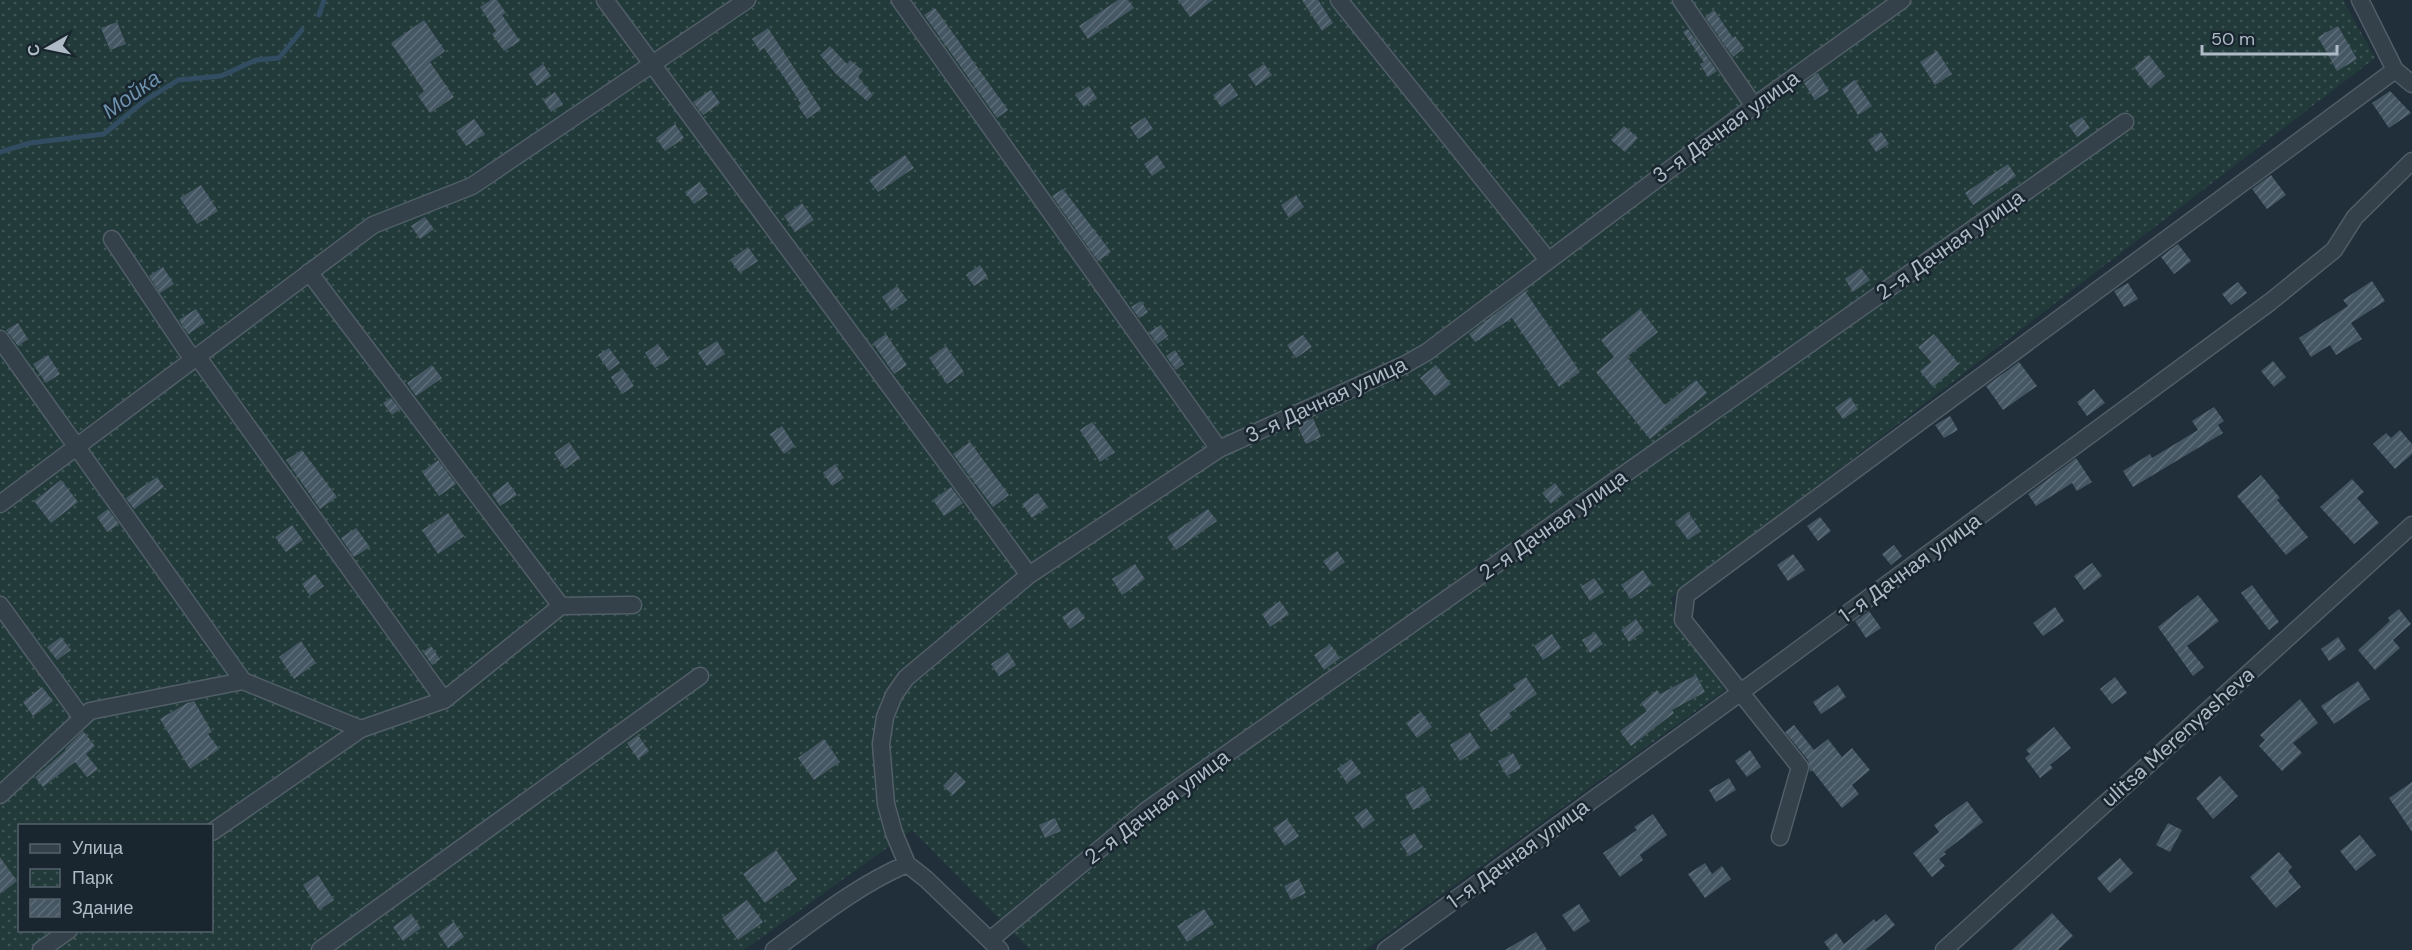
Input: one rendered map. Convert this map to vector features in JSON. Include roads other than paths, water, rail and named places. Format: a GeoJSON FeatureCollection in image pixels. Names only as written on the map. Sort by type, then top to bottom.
{"type":"FeatureCollection","features":[{"type":"Feature","properties":{"kind":"street"},"geometry":{"type":"LineString","coordinates":[[604,0],[1029,575]]}},
{"type":"Feature","properties":{"kind":"street"},"geometry":{"type":"LineString","coordinates":[[0,504],[373,225],[472,186],[747,0]]}},
{"type":"Feature","properties":{"kind":"street"},"geometry":{"type":"LineString","coordinates":[[900,0],[1219,449]]}},
{"type":"Feature","properties":{"kind":"street"},"geometry":{"type":"LineString","coordinates":[[1339,0],[1548,260]]}},
{"type":"Feature","properties":{"kind":"street"},"geometry":{"type":"LineString","coordinates":[[1681,0],[1754,106]]}},
{"type":"Feature","properties":{"kind":"street","name":"3-я Дачная улица"},"geometry":{"type":"LineString","coordinates":[[907,864],[894,833],[882,777],[880,744],[885,717],[894,695],[906,678],[1029,575],[1219,449],[1404,365],[1427,352],[1754,106],[1902,0]]}},
{"type":"Feature","properties":{"kind":"street"},"geometry":{"type":"LineString","coordinates":[[2360,0],[2395,70],[2412,84]]}},
{"type":"Feature","properties":{"kind":"street"},"geometry":{"type":"LineString","coordinates":[[1779,837],[1800,767],[1683,620],[1686,595],[2395,70]]}},
{"type":"Feature","properties":{"kind":"street","name":"2-я Дачная улица"},"geometry":{"type":"LineString","coordinates":[[995,945],[1147,810],[2125,122]]}},
{"type":"Feature","properties":{"kind":"street","name":"1-я Дачная улица"},"geometry":{"type":"LineString","coordinates":[[1386,950],[2270,302],[2334,250],[2355,217],[2412,161]]}},
{"type":"Feature","properties":{"kind":"street"},"geometry":{"type":"LineString","coordinates":[[112,239],[195,358],[444,700]]}},
{"type":"Feature","properties":{"kind":"street"},"geometry":{"type":"LineString","coordinates":[[309,273],[561,606]]}},
{"type":"Feature","properties":{"kind":"street"},"geometry":{"type":"LineString","coordinates":[[0,339],[243,681],[361,729]]}},
{"type":"Feature","properties":{"kind":"street","name":"ulitsa Merenyasheva"},"geometry":{"type":"LineString","coordinates":[[1944,950],[2412,525]]}},
{"type":"Feature","properties":{"kind":"street"},"geometry":{"type":"LineString","coordinates":[[0,605],[82,718]]}},
{"type":"Feature","properties":{"kind":"street"},"geometry":{"type":"LineString","coordinates":[[213,831],[361,729],[444,700],[561,606],[633,605]]}},
{"type":"Feature","properties":{"kind":"street"},"geometry":{"type":"LineString","coordinates":[[320,950],[700,676]]}},
{"type":"Feature","properties":{"kind":"street"},"geometry":{"type":"LineString","coordinates":[[0,795],[90,711],[243,681]]}},
{"type":"Feature","properties":{"kind":"street"},"geometry":{"type":"LineString","coordinates":[[774,950],[851,894],[888,872],[907,864],[926,879],[995,945]]}},
{"type":"Feature","properties":{"kind":"street"},"geometry":{"type":"LineString","coordinates":[[41,950],[66,932]]}},
{"type":"Feature","properties":{"kind":"waterway","name":"Мойка"},"geometry":{"type":"LineString","coordinates":[[319,15],[324,0]]}},
{"type":"Feature","properties":{"kind":"waterway","name":"Мойка"},"geometry":{"type":"LineString","coordinates":[[0,152],[30,143],[104,134],[143,102],[178,80],[221,76],[256,60],[279,58],[302,30]]}}]}
